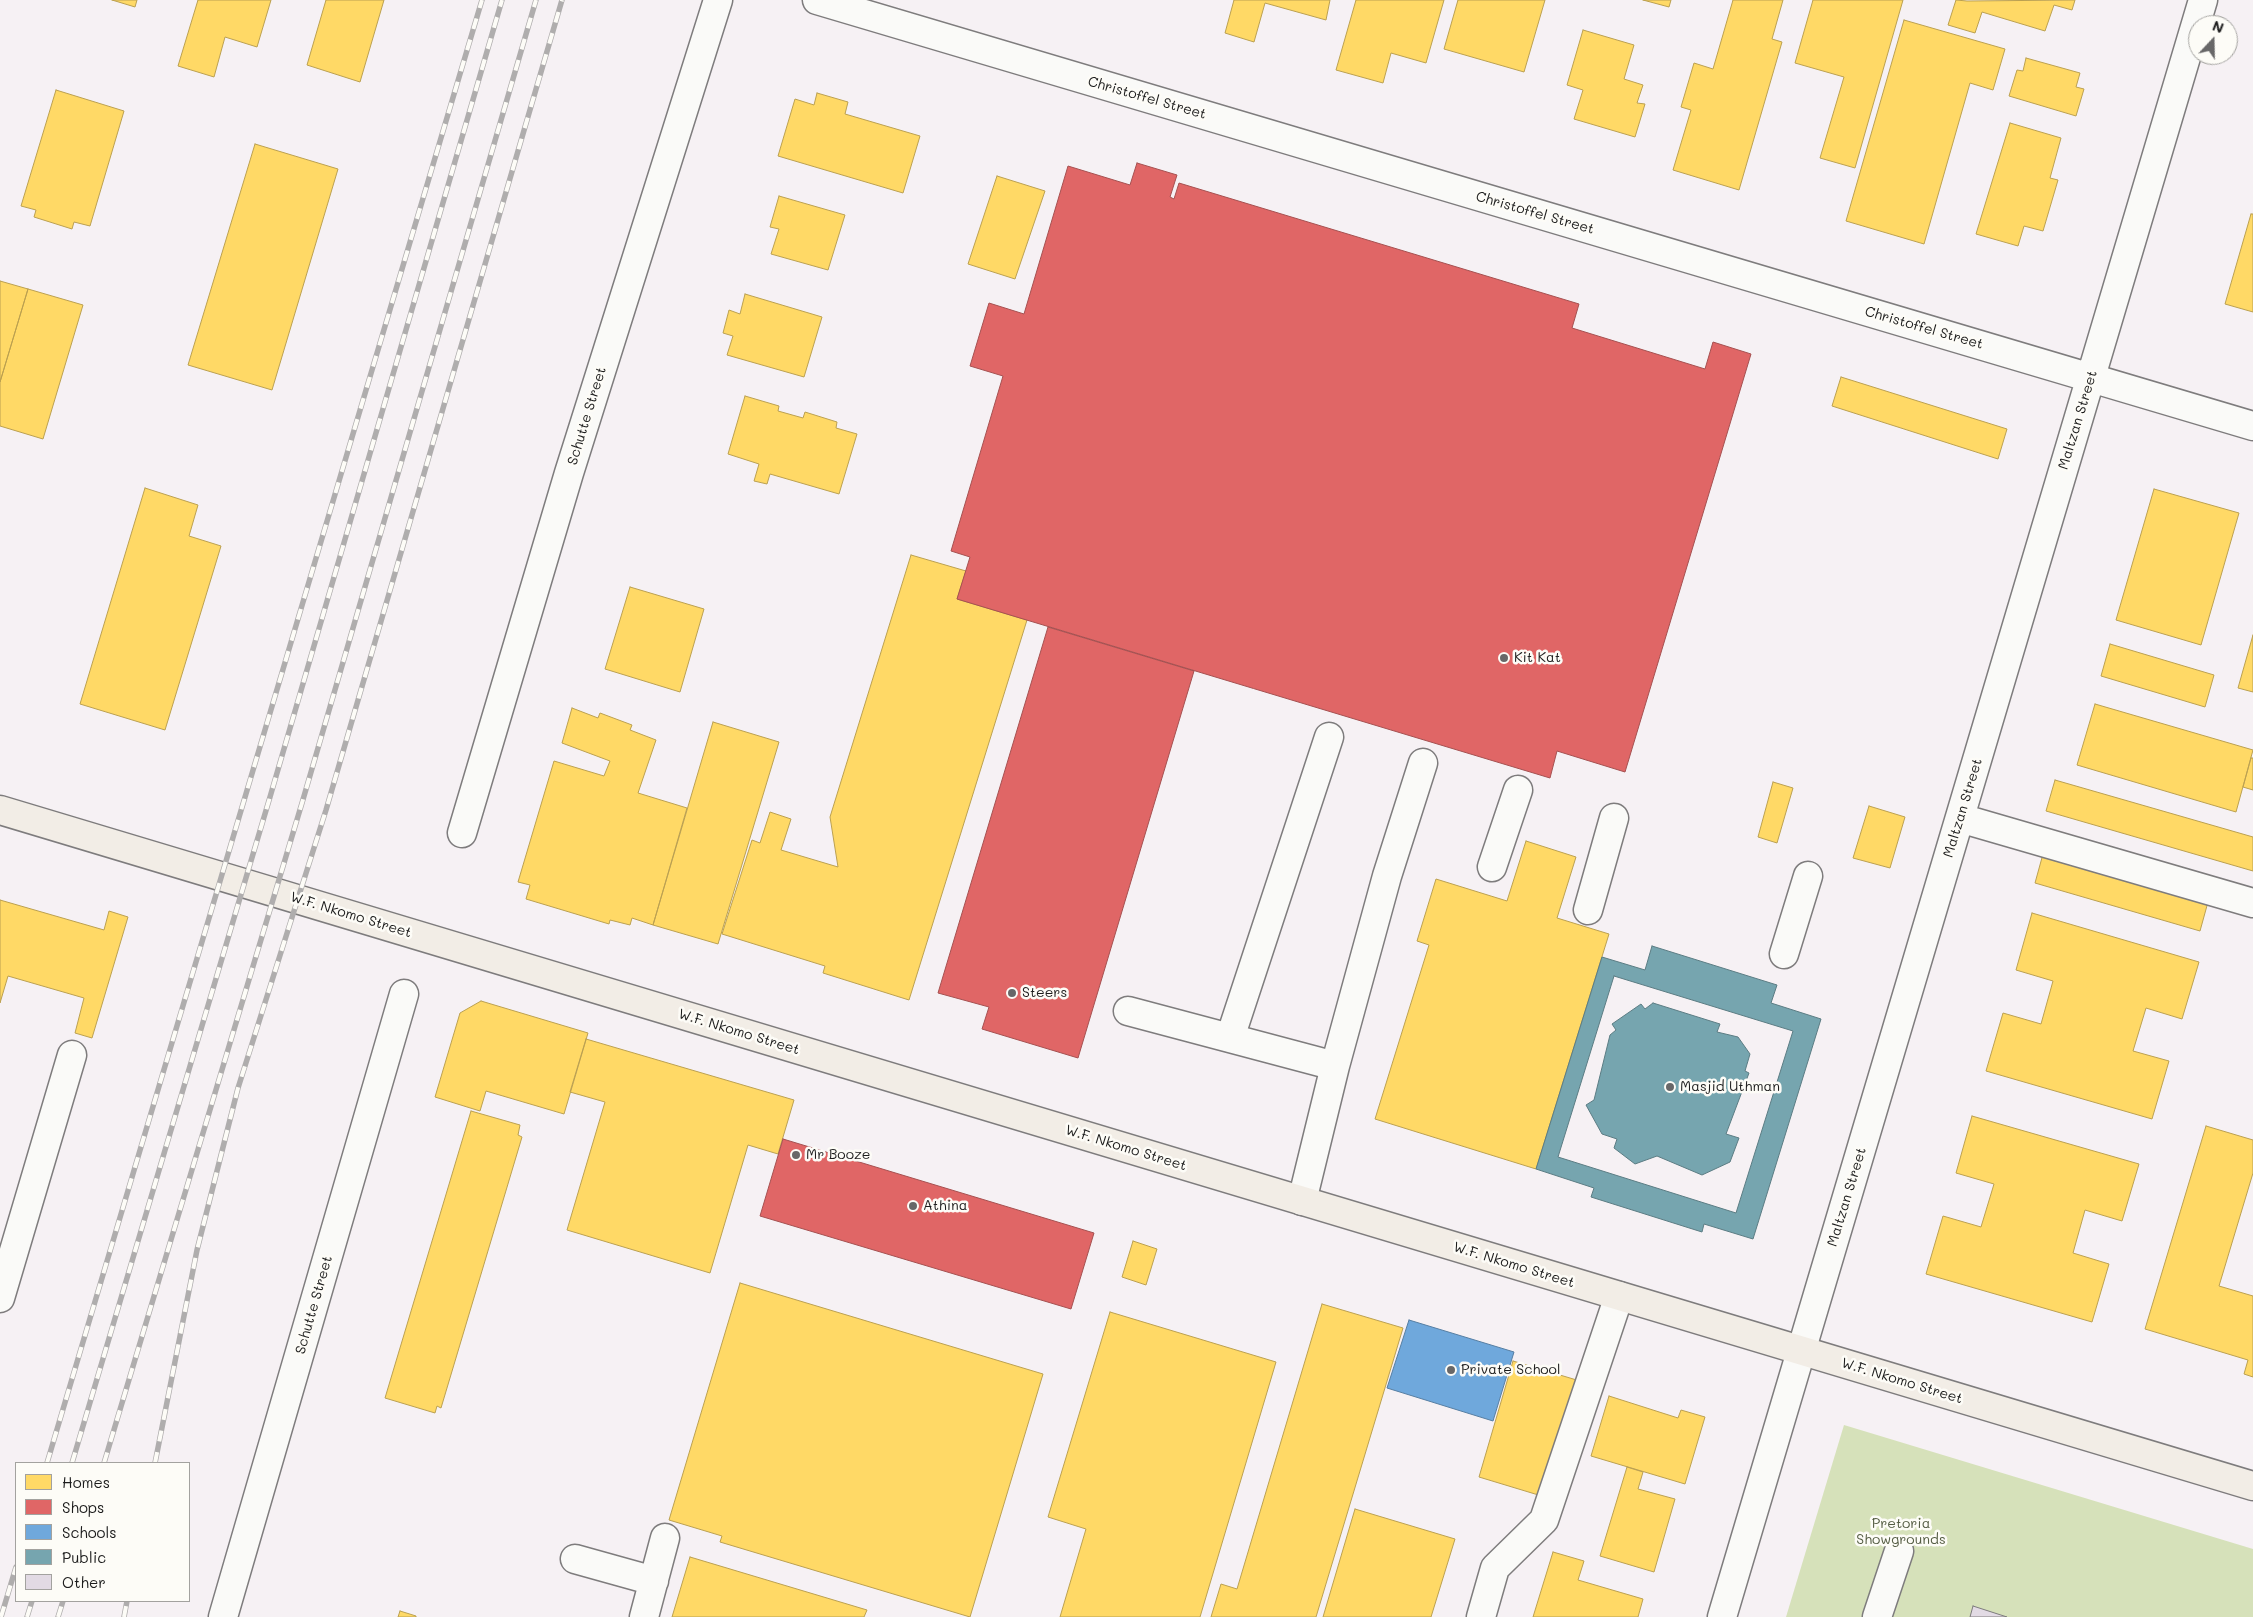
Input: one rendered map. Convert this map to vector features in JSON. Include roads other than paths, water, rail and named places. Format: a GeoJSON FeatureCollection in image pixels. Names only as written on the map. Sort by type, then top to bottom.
{"type":"FeatureCollection","features":[{"type":"Feature","properties":{"kind":"main road","name":"W.F. Nkomo Street"},"geometry":{"type":"LineString","coordinates":[[0,810],[2253,1486]]}},
{"type":"Feature","properties":{"kind":"street","name":"Schutte Street"},"geometry":{"type":"LineString","coordinates":[[462,833],[569,473],[718,0]]}},
{"type":"Feature","properties":{"kind":"street","name":"Christoffel Street"},"geometry":{"type":"LineString","coordinates":[[817,0],[2253,426]]}},
{"type":"Feature","properties":{"kind":"street","name":"Maltzan Street"},"geometry":{"type":"LineString","coordinates":[[1722,1617],[2203,0]]}},
{"type":"Feature","properties":{"kind":"street"},"geometry":{"type":"LineString","coordinates":[[1230,1038],[1329,737]]}},
{"type":"Feature","properties":{"kind":"street"},"geometry":{"type":"LineString","coordinates":[[1302,1201],[1335,1066],[1387,876],[1423,763]]}},
{"type":"Feature","properties":{"kind":"street"},"geometry":{"type":"LineString","coordinates":[[1492,867],[1518,790]]}},
{"type":"Feature","properties":{"kind":"street"},"geometry":{"type":"LineString","coordinates":[[1588,910],[1614,818]]}},
{"type":"Feature","properties":{"kind":"street"},"geometry":{"type":"LineString","coordinates":[[1960,818],[2253,903]]}},
{"type":"Feature","properties":{"kind":"street"},"geometry":{"type":"LineString","coordinates":[[1784,954],[1808,876]]}},
{"type":"Feature","properties":{"kind":"street","name":"Schutte Street"},"geometry":{"type":"LineString","coordinates":[[223,1617],[404,994]]}},
{"type":"Feature","properties":{"kind":"street"},"geometry":{"type":"LineString","coordinates":[[1128,1011],[1335,1066]]}},
{"type":"Feature","properties":{"kind":"street"},"geometry":{"type":"LineString","coordinates":[[0,1298],[72,1056]]}},
{"type":"Feature","properties":{"kind":"street"},"geometry":{"type":"LineString","coordinates":[[1481,1617],[1495,1568],[1544,1520],[1619,1296]]}},
{"type":"Feature","properties":{"kind":"street"},"geometry":{"type":"LineString","coordinates":[[644,1617],[665,1538]]}},
{"type":"Feature","properties":{"kind":"street"},"geometry":{"type":"LineString","coordinates":[[1877,1617],[1899,1551]]}},
{"type":"Feature","properties":{"kind":"street"},"geometry":{"type":"LineString","coordinates":[[576,1558],[654,1581]]}},
{"type":"Feature","properties":{"kind":"railway"},"geometry":{"type":"LineString","coordinates":[[47,1462],[482,0]]}},
{"type":"Feature","properties":{"kind":"railway"},"geometry":{"type":"LineString","coordinates":[[72,1462],[270,797],[502,0]]}},
{"type":"Feature","properties":{"kind":"railway"},"geometry":{"type":"LineString","coordinates":[[104,1462],[302,803],[536,0]]}},
{"type":"Feature","properties":{"kind":"railway"},"geometry":{"type":"LineString","coordinates":[[155,1462],[197,1250],[238,1088],[326,810],[562,0]]}},
{"type":"Feature","properties":{"kind":"railway"},"geometry":{"type":"LineString","coordinates":[[1,1617],[15,1570]]}},
{"type":"Feature","properties":{"kind":"railway"},"geometry":{"type":"LineString","coordinates":[[27,1617],[32,1602]]}},
{"type":"Feature","properties":{"kind":"railway"},"geometry":{"type":"LineString","coordinates":[[58,1617],[63,1602]]}},
{"type":"Feature","properties":{"kind":"railway"},"geometry":{"type":"LineString","coordinates":[[124,1617],[127,1602]]}},
{"type":"Feature","properties":{"kind":"place","name":"Kit Kat"},"geometry":{"type":"Point","coordinates":[1504,658]}},
{"type":"Feature","properties":{"kind":"place","name":"Steers"},"geometry":{"type":"Point","coordinates":[1012,993]}},
{"type":"Feature","properties":{"kind":"place","name":"Masjid Uthman"},"geometry":{"type":"Point","coordinates":[1670,1087]}},
{"type":"Feature","properties":{"kind":"place","name":"Mr Booze"},"geometry":{"type":"Point","coordinates":[796,1155]}},
{"type":"Feature","properties":{"kind":"place","name":"Athina"},"geometry":{"type":"Point","coordinates":[913,1206]}},
{"type":"Feature","properties":{"kind":"place","name":"Private School"},"geometry":{"type":"Point","coordinates":[1451,1370]}},
{"type":"Feature","properties":{"kind":"park label","name":"Pretoria Showgrounds"},"geometry":{"type":"Point","coordinates":[1901,1532]}}]}
